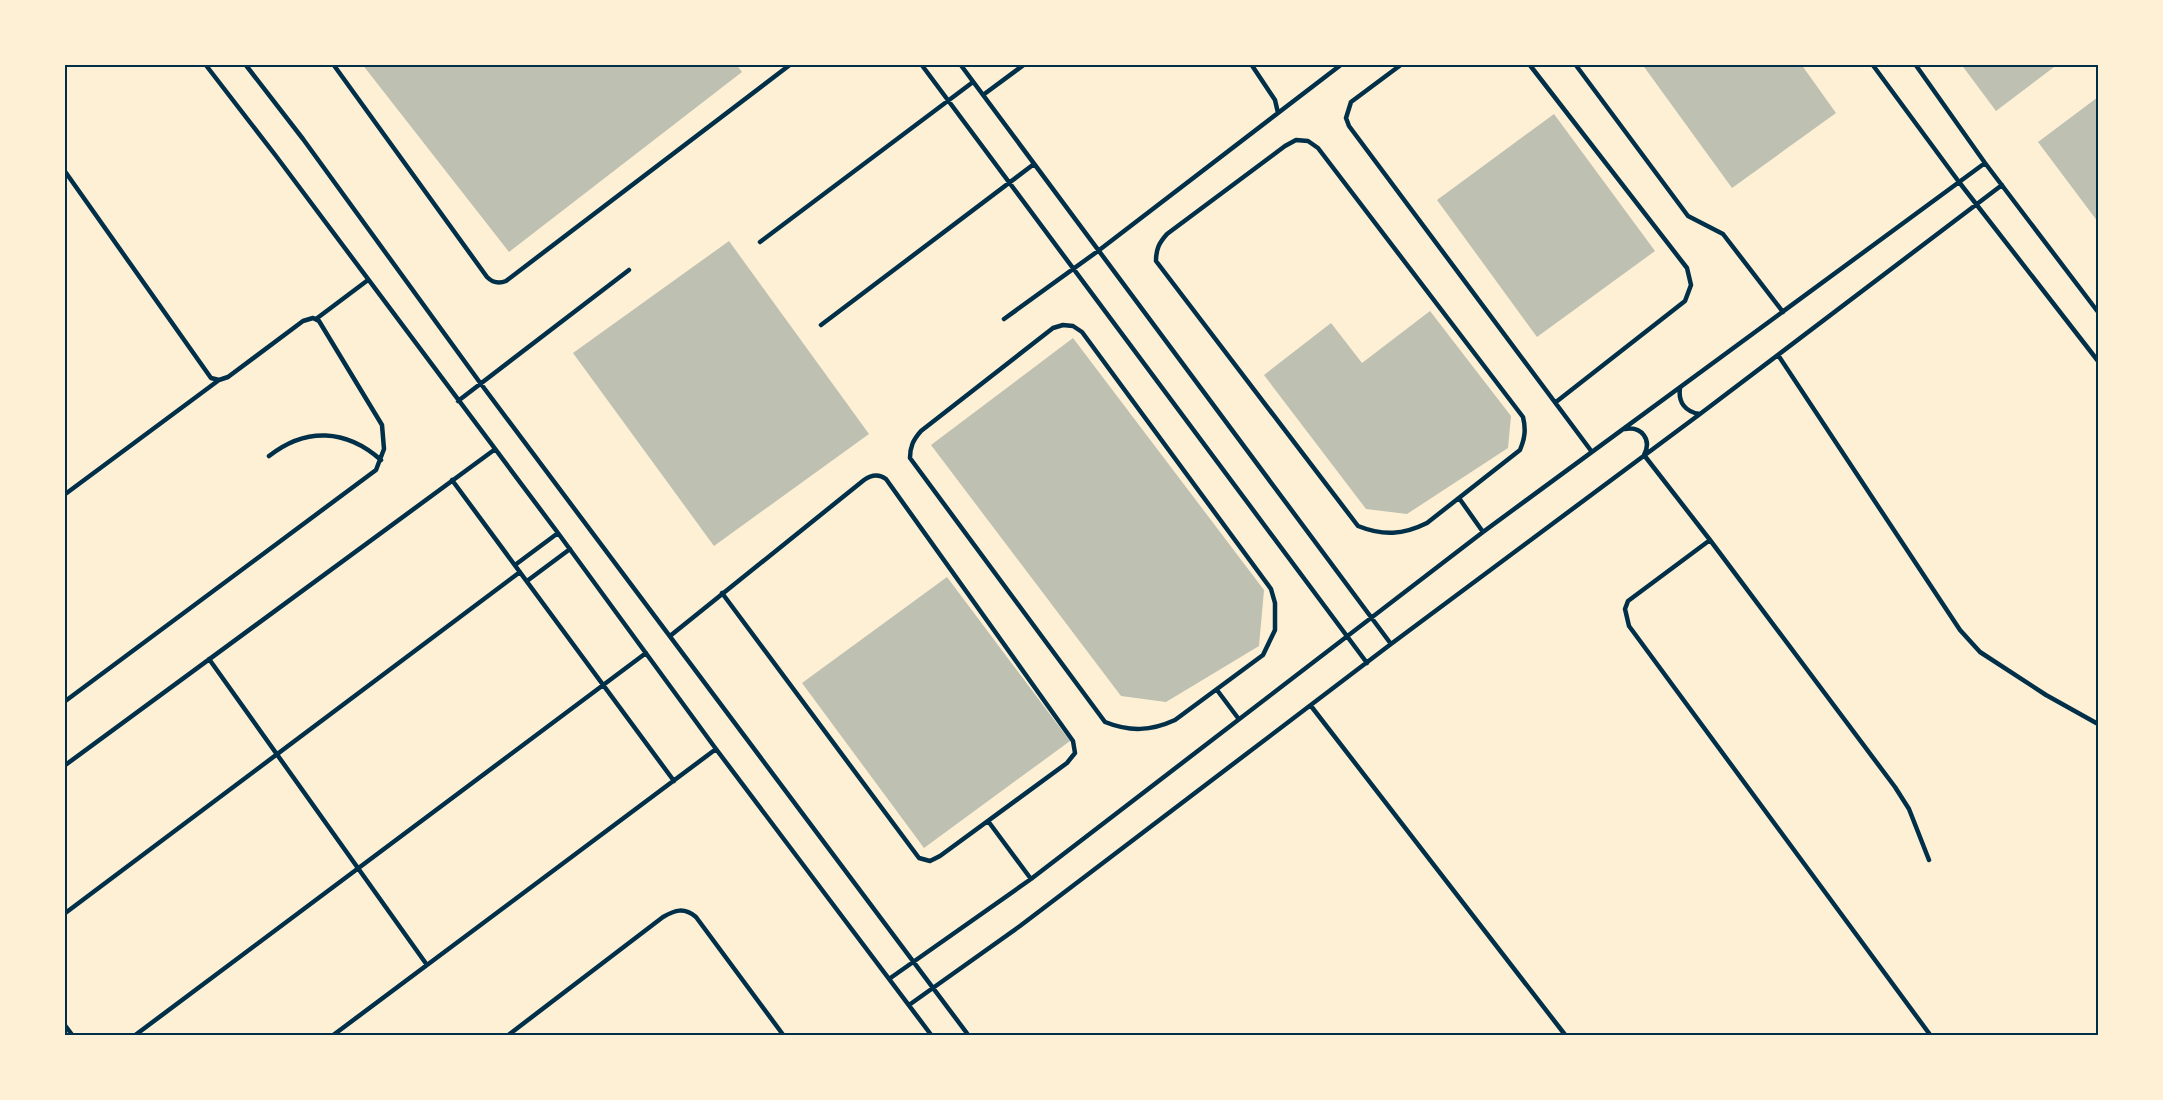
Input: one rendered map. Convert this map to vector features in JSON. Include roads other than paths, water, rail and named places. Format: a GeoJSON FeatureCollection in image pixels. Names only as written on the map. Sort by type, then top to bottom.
{"type":"FeatureCollection","features":[{"type":"Feature","properties":{"kind":"lane"},"geometry":{"type":"LineString","coordinates":[[205,64],[932,1035]]}},
{"type":"Feature","properties":{"kind":"lane"},"geometry":{"type":"LineString","coordinates":[[245,64],[303,139],[481,384],[969,1035]]}},
{"type":"Feature","properties":{"kind":"lane"},"geometry":{"type":"LineString","coordinates":[[333,64],[487,277],[498,283],[507,280],[791,64]]}},
{"type":"Feature","properties":{"kind":"lane"},"geometry":{"type":"LineString","coordinates":[[921,64],[1367,663]]}},
{"type":"Feature","properties":{"kind":"lane"},"geometry":{"type":"LineString","coordinates":[[960,64],[1391,644]]}},
{"type":"Feature","properties":{"kind":"lane"},"geometry":{"type":"LineString","coordinates":[[983,95],[1025,64]]}},
{"type":"Feature","properties":{"kind":"lane"},"geometry":{"type":"LineString","coordinates":[[1251,64],[1271,93],[1278,113]]}},
{"type":"Feature","properties":{"kind":"lane"},"geometry":{"type":"LineString","coordinates":[[1004,319],[1098,251],[1342,64]]}},
{"type":"Feature","properties":{"kind":"lane"},"geometry":{"type":"LineString","coordinates":[[1402,64],[1351,102],[1346,118],[1349,126],[1592,452]]}},
{"type":"Feature","properties":{"kind":"lane"},"geometry":{"type":"LineString","coordinates":[[1529,64],[1687,268],[1691,285],[1685,301],[1556,402]]}},
{"type":"Feature","properties":{"kind":"lane"},"geometry":{"type":"LineString","coordinates":[[1575,64],[1688,216],[1723,234],[1783,312]]}},
{"type":"Feature","properties":{"kind":"lane"},"geometry":{"type":"LineString","coordinates":[[1872,64],[1959,182],[2098,361]]}},
{"type":"Feature","properties":{"kind":"lane"},"geometry":{"type":"LineString","coordinates":[[1915,64],[1985,163],[2098,312]]}},
{"type":"Feature","properties":{"kind":"lane"},"geometry":{"type":"LineString","coordinates":[[760,242],[973,82]]}},
{"type":"Feature","properties":{"kind":"lane"},"geometry":{"type":"LineString","coordinates":[[1296,140],[1308,141],[1318,148],[1523,417],[1526,428],[1525,439],[1520,450],[1459,498],[1414,530],[1386,534],[1372,532],[1358,526],[1156,261],[1156,251],[1160,242],[1284,146],[1296,140]]}},
{"type":"Feature","properties":{"kind":"lane"},"geometry":{"type":"LineString","coordinates":[[889,979],[1031,879],[1238,718],[1484,532],[1985,163]]}},
{"type":"Feature","properties":{"kind":"lane"},"geometry":{"type":"LineString","coordinates":[[821,325],[1034,164]]}},
{"type":"Feature","properties":{"kind":"lane"},"geometry":{"type":"LineString","coordinates":[[64,170],[205,371],[211,378],[219,380]]}},
{"type":"Feature","properties":{"kind":"lane"},"geometry":{"type":"LineString","coordinates":[[909,1005],[1020,926],[2002,185]]}},
{"type":"Feature","properties":{"kind":"lane"},"geometry":{"type":"LineString","coordinates":[[458,401],[629,270]]}},
{"type":"Feature","properties":{"kind":"lane"},"geometry":{"type":"LineString","coordinates":[[64,495],[219,380],[228,377],[303,321],[309,318],[316,319],[368,280]]}},
{"type":"Feature","properties":{"kind":"lane"},"geometry":{"type":"LineString","coordinates":[[64,702],[375,470],[381,460],[384,437],[382,425],[316,319]]}},
{"type":"Feature","properties":{"kind":"lane"},"geometry":{"type":"LineString","coordinates":[[1063,325],[1073,326],[1082,332],[1271,590],[1276,617],[1275,630],[1270,644],[1263,656],[1216,690],[1175,720],[1162,726],[1133,730],[1119,728],[1106,722],[910,458],[910,448],[921,431],[1053,328],[1063,325]]}},
{"type":"Feature","properties":{"kind":"lane"},"geometry":{"type":"LineString","coordinates":[[1778,355],[1966,637],[1980,652],[2046,695],[2098,724]]}},
{"type":"Feature","properties":{"kind":"lane"},"geometry":{"type":"LineString","coordinates":[[1680,388],[1680,400],[1683,406],[1700,414]]}},
{"type":"Feature","properties":{"kind":"lane"},"geometry":{"type":"LineString","coordinates":[[1624,429],[1635,429],[1644,435],[1647,445],[1644,455]]}},
{"type":"Feature","properties":{"kind":"lane"},"geometry":{"type":"LineString","coordinates":[[269,456],[292,441],[319,435],[346,438],[359,444],[381,460]]}},
{"type":"Feature","properties":{"kind":"lane"},"geometry":{"type":"LineString","coordinates":[[64,766],[494,450]]}},
{"type":"Feature","properties":{"kind":"lane"},"geometry":{"type":"LineString","coordinates":[[1644,455],[1895,787],[1909,809],[1929,860]]}},
{"type":"Feature","properties":{"kind":"lane"},"geometry":{"type":"LineString","coordinates":[[670,636],[722,593],[864,480],[874,475],[882,477],[1075,745],[1075,753],[1070,760],[936,859],[919,858],[722,593]]}},
{"type":"Feature","properties":{"kind":"lane"},"geometry":{"type":"LineString","coordinates":[[452,480],[674,781]]}},
{"type":"Feature","properties":{"kind":"lane"},"geometry":{"type":"LineString","coordinates":[[1459,498],[1484,532]]}},
{"type":"Feature","properties":{"kind":"lane"},"geometry":{"type":"LineString","coordinates":[[515,565],[558,533]]}},
{"type":"Feature","properties":{"kind":"lane"},"geometry":{"type":"LineString","coordinates":[[1710,540],[1628,601],[1625,609],[1629,626],[1931,1035]]}},
{"type":"Feature","properties":{"kind":"lane"},"geometry":{"type":"LineString","coordinates":[[527,581],[570,549]]}},
{"type":"Feature","properties":{"kind":"lane"},"geometry":{"type":"LineString","coordinates":[[64,914],[520,572]]}},
{"type":"Feature","properties":{"kind":"lane"},"geometry":{"type":"LineString","coordinates":[[134,1035],[646,653]]}},
{"type":"Feature","properties":{"kind":"lane"},"geometry":{"type":"LineString","coordinates":[[209,659],[427,965]]}},
{"type":"Feature","properties":{"kind":"lane"},"geometry":{"type":"LineString","coordinates":[[1216,690],[1238,718]]}},
{"type":"Feature","properties":{"kind":"lane"},"geometry":{"type":"LineString","coordinates":[[1311,706],[1566,1035]]}},
{"type":"Feature","properties":{"kind":"lane"},"geometry":{"type":"LineString","coordinates":[[332,1035],[716,749]]}},
{"type":"Feature","properties":{"kind":"lane"},"geometry":{"type":"LineString","coordinates":[[988,821],[1031,879]]}},
{"type":"Feature","properties":{"kind":"lane"},"geometry":{"type":"LineString","coordinates":[[507,1035],[663,917],[680,910],[689,911],[696,917],[784,1035]]}},
{"type":"Feature","properties":{"kind":"lane"},"geometry":{"type":"LineString","coordinates":[[64,1024],[73,1035]]}}]}
